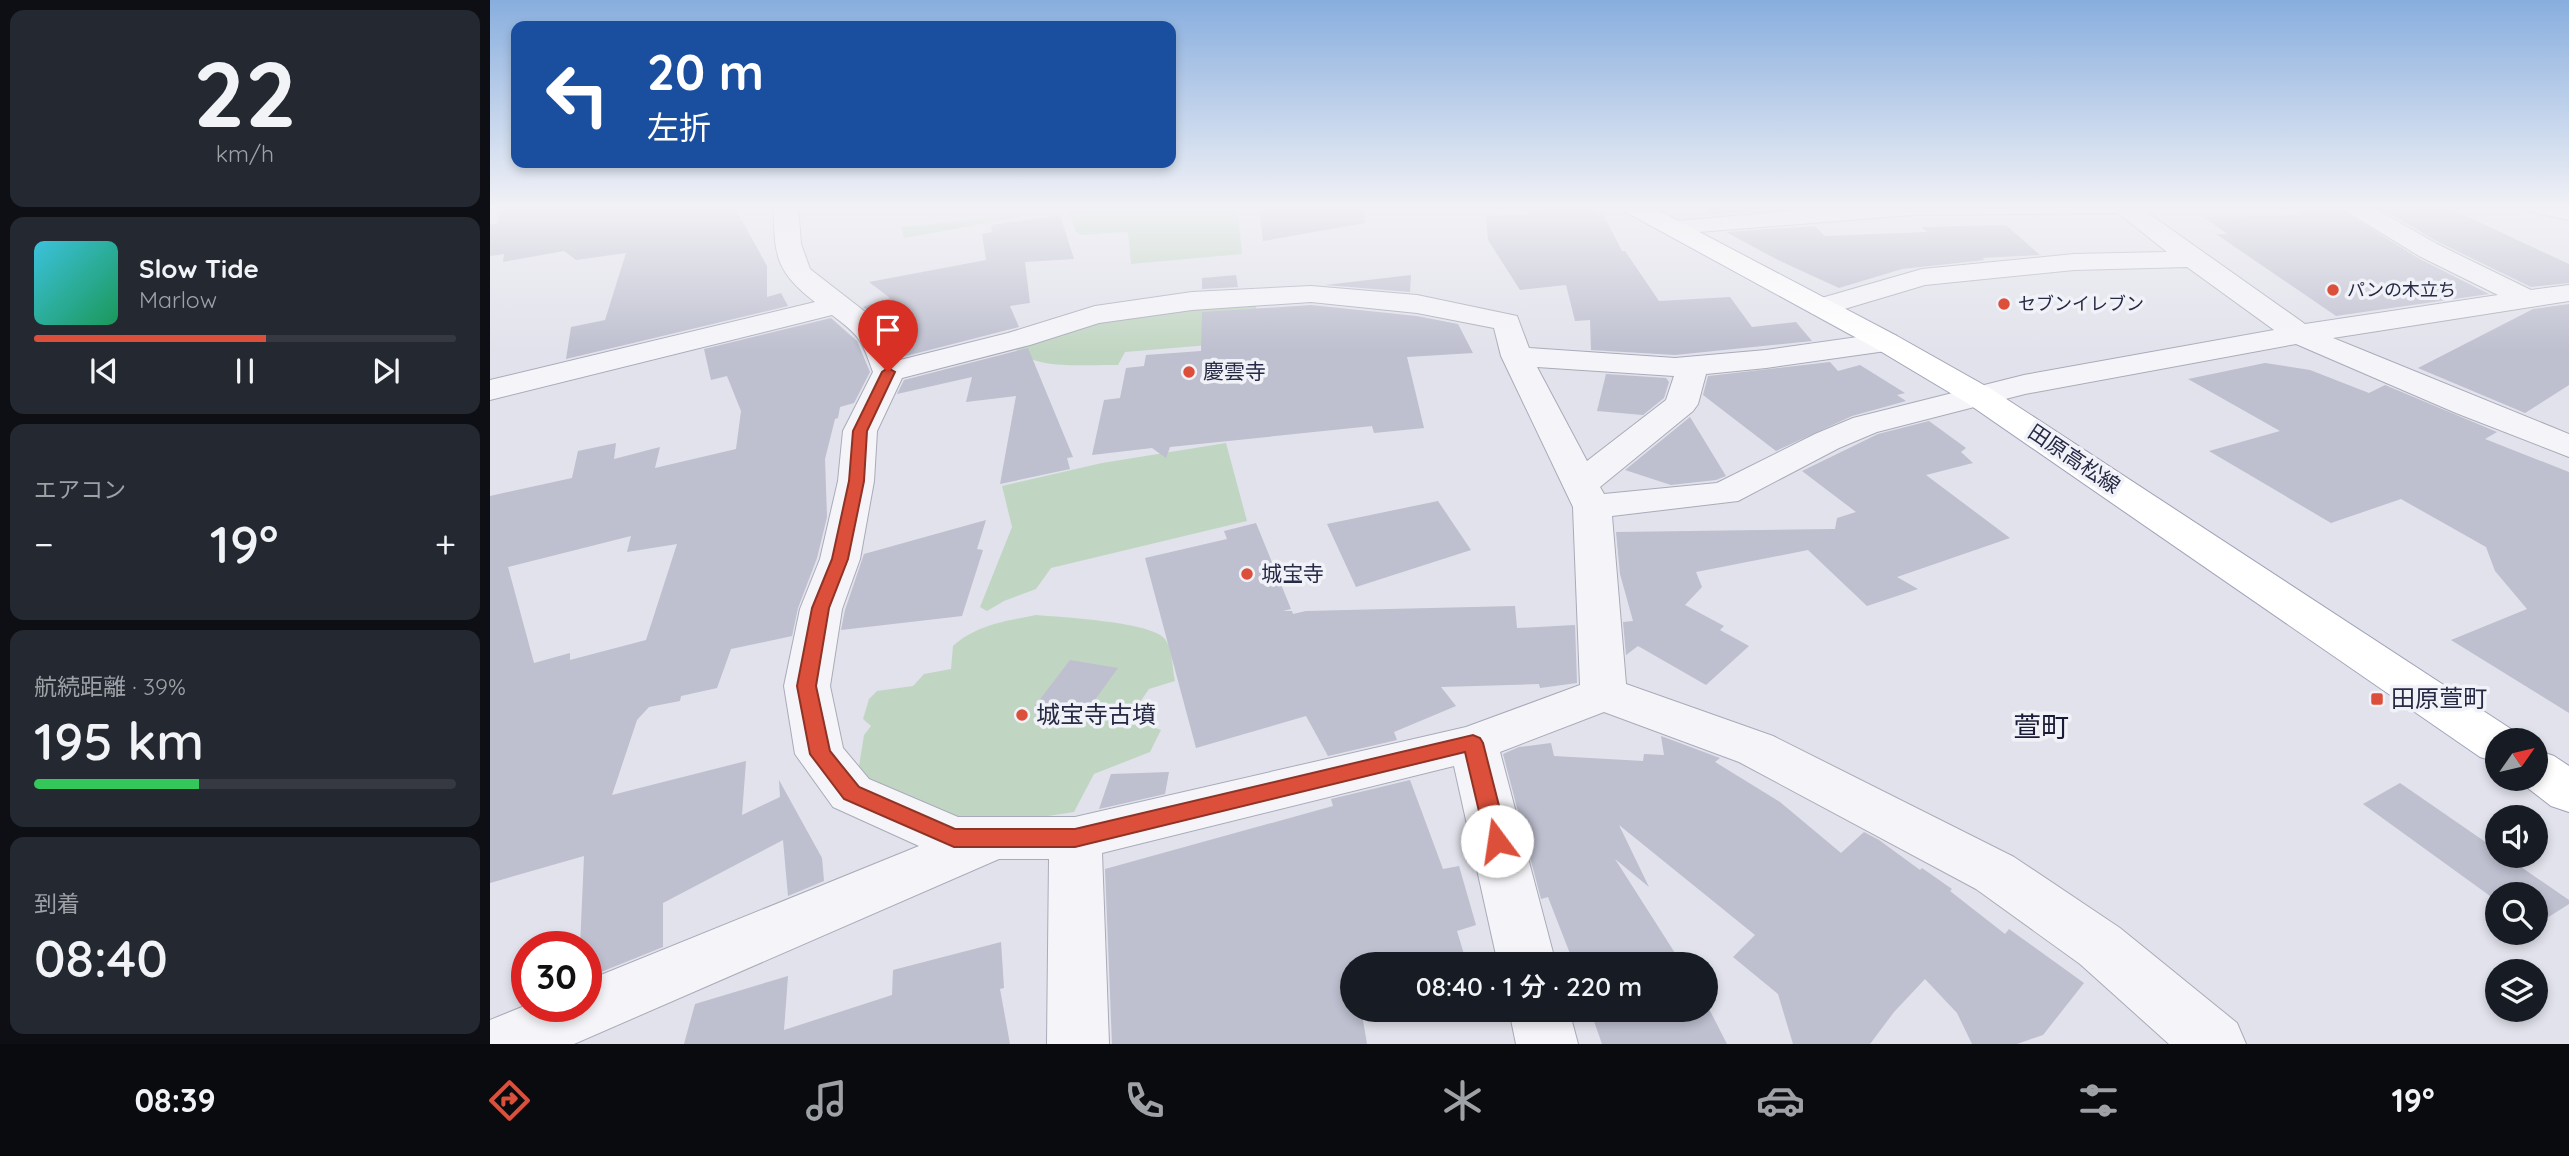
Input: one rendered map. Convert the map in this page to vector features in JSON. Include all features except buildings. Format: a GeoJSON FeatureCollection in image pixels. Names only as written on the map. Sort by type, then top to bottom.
{"type":"FeatureCollection","features":[{"type":"Feature","properties":{"kind":"main road","name":"田原高松線"},"geometry":{"type":"LineString","coordinates":[[1743,255],[1821,307],[1979,396],[2485,736]]}},
{"type":"Feature","properties":{"kind":"main road"},"geometry":{"type":"LineString","coordinates":[[2548,777],[2569,792]]}},
{"type":"Feature","properties":{"kind":"street"},"geometry":{"type":"LineString","coordinates":[[789,255],[796,271],[803,279],[867,327],[877,340],[888,372],[860,431],[856,481],[840,559],[821,608],[807,686],[820,754],[851,793],[954,838],[1075,838],[1473,743],[1604,694],[1756,749],[1995,873],[2100,946],[2215,1044]]}},
{"type":"Feature","properties":{"kind":"street"},"geometry":{"type":"LineString","coordinates":[[2186,255],[2299,334],[2569,446]]}},
{"type":"Feature","properties":{"kind":"street"},"geometry":{"type":"LineString","coordinates":[[2438,255],[2527,299]]}},
{"type":"Feature","properties":{"kind":"street"},"geometry":{"type":"LineString","coordinates":[[1821,307],[1922,278],[2074,262],[2192,259]]}},
{"type":"Feature","properties":{"kind":"street"},"geometry":{"type":"LineString","coordinates":[[1586,496],[1725,493],[1827,441],[1865,425],[2024,385],[2299,334],[2569,292]]}},
{"type":"Feature","properties":{"kind":"street"},"geometry":{"type":"LineString","coordinates":[[888,372],[1019,339],[1095,314],[1192,301],[1311,295],[1417,304],[1507,322],[1516,356],[1586,496],[1604,694]]}},
{"type":"Feature","properties":{"kind":"street"},"geometry":{"type":"LineString","coordinates":[[490,390],[837,305]]}},
{"type":"Feature","properties":{"kind":"street"},"geometry":{"type":"LineString","coordinates":[[1516,356],[1675,367],[1766,359],[1886,342]]}},
{"type":"Feature","properties":{"kind":"street"},"geometry":{"type":"LineString","coordinates":[[1586,496],[1681,404],[1693,365]]}},
{"type":"Feature","properties":{"kind":"street"},"geometry":{"type":"LineString","coordinates":[[1473,743],[1524,952]]}},
{"type":"Feature","properties":{"kind":"street"},"geometry":{"type":"LineString","coordinates":[[504,1044],[994,838]]}},
{"type":"Feature","properties":{"kind":"street"},"geometry":{"type":"LineString","coordinates":[[1075,838],[1078,1044]]}},
{"type":"Feature","properties":{"kind":"street"},"geometry":{"type":"LineString","coordinates":[[1542,1022],[1547,1044]]}},
{"type":"Feature","properties":{"kind":"green space"},"geometry":{"type":"Polygon","coordinates":[[[1130,255],[1234,255],[1131,264],[1130,255]]]}},
{"type":"Feature","properties":{"kind":"green space"},"geometry":{"type":"Polygon","coordinates":[[[1256,304],[1256,341],[1125,352],[1118,365],[1050,364],[1026,357],[1016,350],[1093,320],[1185,307],[1256,304]]]}},
{"type":"Feature","properties":{"kind":"green space"},"geometry":{"type":"Polygon","coordinates":[[[1226,443],[1247,521],[1051,568],[1036,589],[1004,601],[987,611],[980,607],[1012,527],[1002,486],[1102,463],[1226,443]]]}},
{"type":"Feature","properties":{"kind":"green space"},"geometry":{"type":"Polygon","coordinates":[[[1036,615],[1125,624],[1157,633],[1165,639],[1171,653],[1175,681],[1149,689],[1138,705],[1137,721],[1161,730],[1150,752],[1094,774],[1074,812],[978,827],[950,813],[889,793],[866,777],[859,766],[864,735],[871,726],[863,719],[869,699],[877,691],[913,686],[924,674],[951,669],[953,646],[971,633],[992,625],[1036,615]]]}},
{"type":"Feature","properties":{"kind":"place","name":"パンの木立ち"},"geometry":{"type":"Point","coordinates":[2333,290]}},
{"type":"Feature","properties":{"kind":"place","name":"セブンイレブン"},"geometry":{"type":"Point","coordinates":[2004,304]}},
{"type":"Feature","properties":{"kind":"place","name":"慶雲寺"},"geometry":{"type":"Point","coordinates":[1189,372]}},
{"type":"Feature","properties":{"kind":"place","name":"城宝寺"},"geometry":{"type":"Point","coordinates":[1247,574]}},
{"type":"Feature","properties":{"kind":"place","name":"田原萱町"},"geometry":{"type":"Point","coordinates":[2377,699]}},
{"type":"Feature","properties":{"kind":"place","name":"城宝寺古墳"},"geometry":{"type":"Point","coordinates":[1022,715]}},
{"type":"Feature","properties":{"kind":"district","name":"萱町"},"geometry":{"type":"Point","coordinates":[2041,727]}},
{"type":"Feature","properties":{"kind":"route"},"geometry":{"type":"LineString","coordinates":[[888,372],[876,403],[860,431],[856,481],[840,559],[821,608],[807,686],[820,754],[851,793],[954,838],[1075,838],[1473,743],[1497,841]]}}]}
